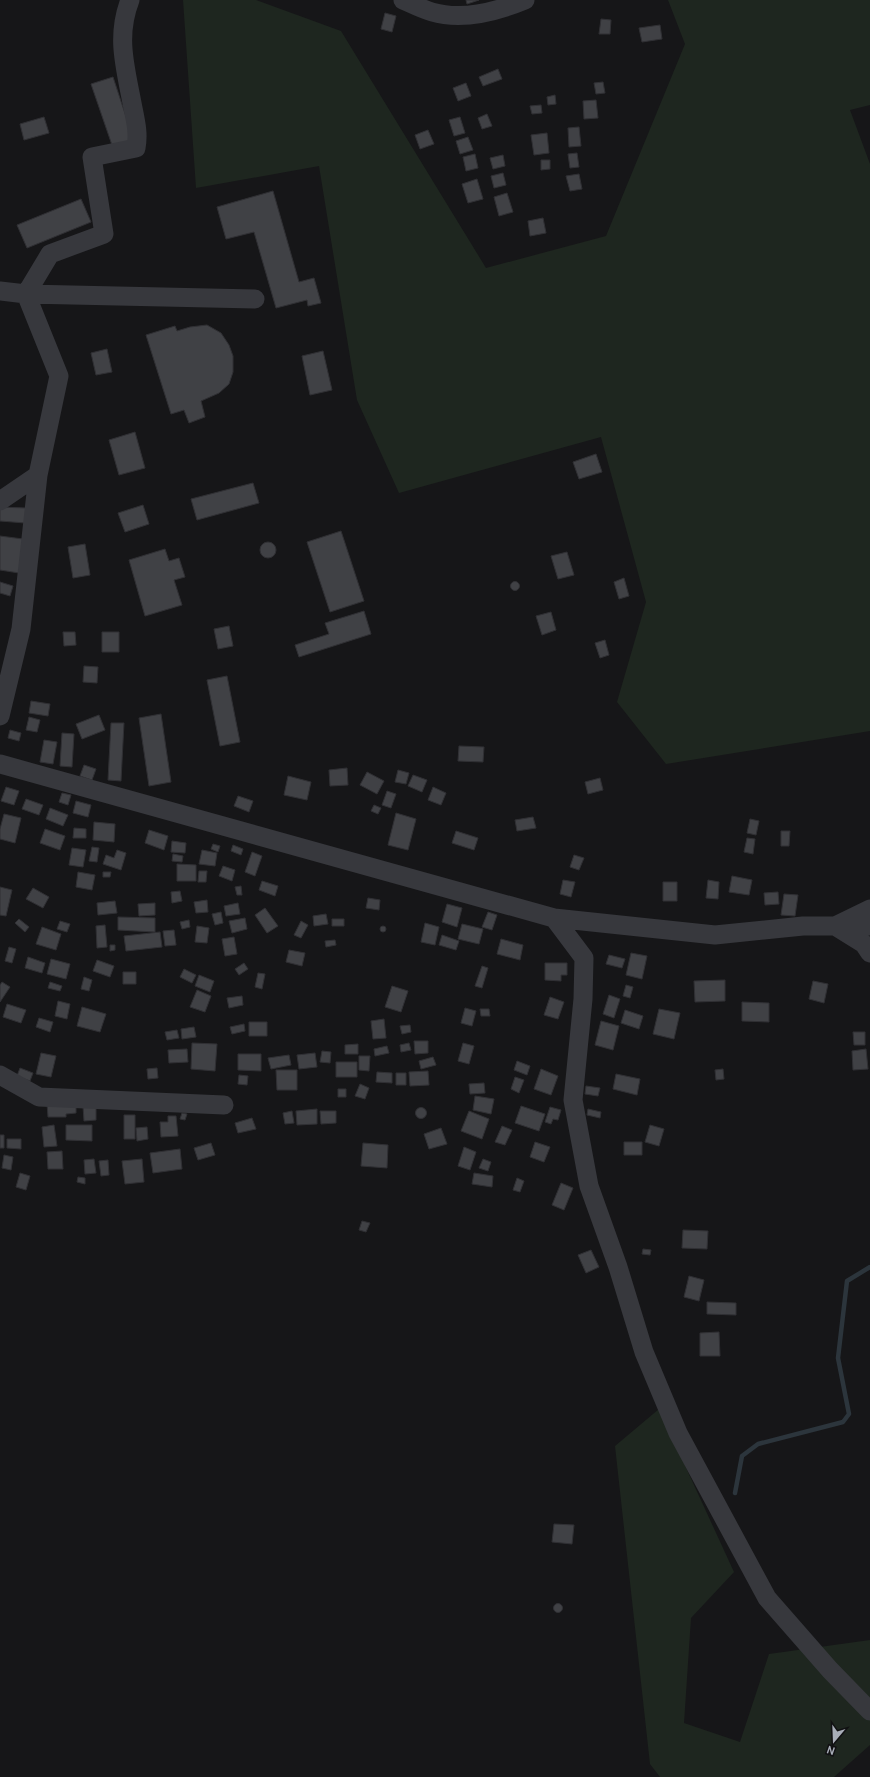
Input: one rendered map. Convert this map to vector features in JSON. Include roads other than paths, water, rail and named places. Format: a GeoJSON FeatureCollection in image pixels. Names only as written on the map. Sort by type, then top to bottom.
{"type":"FeatureCollection","features":[{"type":"Feature","properties":{"kind":"street"},"geometry":{"type":"LineString","coordinates":[[26,294],[50,254],[104,234],[92,157],[136,148],[138,133],[122,50],[123,16],[130,0]]}},
{"type":"Feature","properties":{"kind":"street"},"geometry":{"type":"LineString","coordinates":[[403,0],[432,12],[471,16],[506,8],[525,0]]}},
{"type":"Feature","properties":{"kind":"street"},"geometry":{"type":"LineString","coordinates":[[0,291],[26,294],[255,299]]}},
{"type":"Feature","properties":{"kind":"street"},"geometry":{"type":"LineString","coordinates":[[0,716],[21,629],[38,474],[59,376],[26,294]]}},
{"type":"Feature","properties":{"kind":"street"},"geometry":{"type":"LineString","coordinates":[[0,501],[38,474]]}},
{"type":"Feature","properties":{"kind":"street"},"geometry":{"type":"LineString","coordinates":[[0,764],[554,918],[714,935],[803,926],[870,926]]}},
{"type":"Feature","properties":{"kind":"street"},"geometry":{"type":"LineString","coordinates":[[834,926],[870,909]]}},
{"type":"Feature","properties":{"kind":"street"},"geometry":{"type":"LineString","coordinates":[[554,918],[584,958],[583,1000],[573,1100],[589,1186],[618,1267],[644,1352],[678,1433],[767,1598],[830,1670],[870,1712]]}},
{"type":"Feature","properties":{"kind":"street"},"geometry":{"type":"LineString","coordinates":[[834,926],[864,944],[870,953]]}},
{"type":"Feature","properties":{"kind":"street"},"geometry":{"type":"LineString","coordinates":[[0,1075],[39,1097],[224,1105]]}},
{"type":"Feature","properties":{"kind":"waterway"},"geometry":{"type":"LineString","coordinates":[[735,1493],[742,1456],[758,1444],[843,1422],[849,1414],[838,1358],[847,1281],[870,1267]]}}]}
